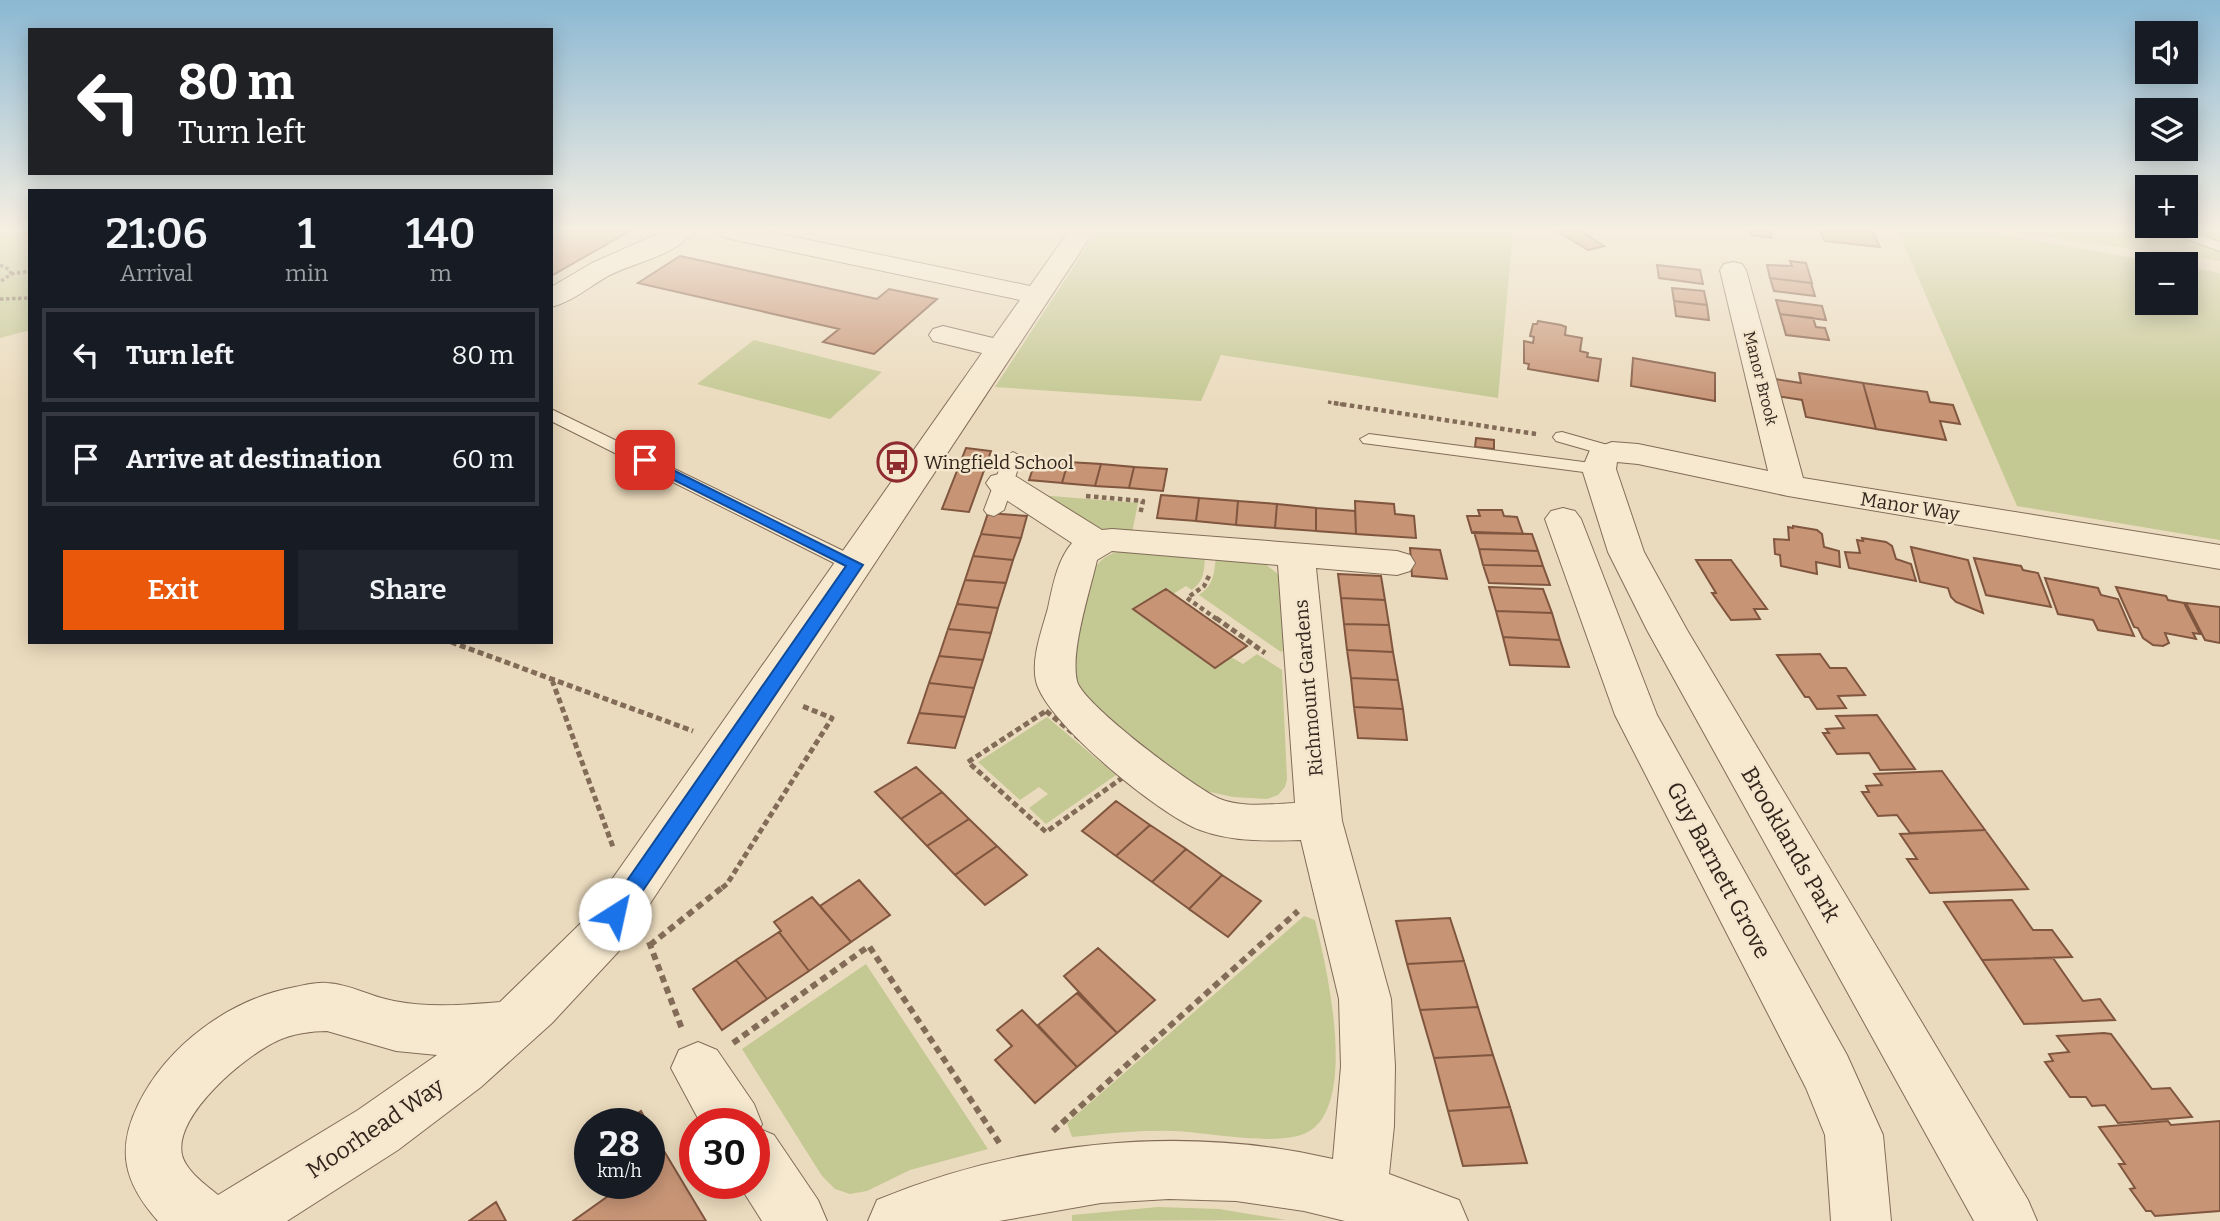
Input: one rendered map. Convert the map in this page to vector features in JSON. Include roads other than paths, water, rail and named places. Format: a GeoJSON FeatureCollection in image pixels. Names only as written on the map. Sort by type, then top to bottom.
{"type":"FeatureCollection","features":[{"type":"Feature","properties":{"kind":"street"},"geometry":{"type":"LineString","coordinates":[[553,298],[569,288]]}},
{"type":"Feature","properties":{"kind":"street"},"geometry":{"type":"LineString","coordinates":[[999,288],[1037,296]]}},
{"type":"Feature","properties":{"kind":"street","name":"Moorhead Way"},"geometry":{"type":"LineString","coordinates":[[232,1221],[404,1113],[462,1070],[559,981],[600,937],[1042,288]]}},
{"type":"Feature","properties":{"kind":"street","name":"Manor Brook"},"geometry":{"type":"LineString","coordinates":[[1738,288],[1788,486]]}},
{"type":"Feature","properties":{"kind":"street"},"geometry":{"type":"LineString","coordinates":[[943,335],[1001,349]]}},
{"type":"Feature","properties":{"kind":"street","name":"Manor Way"},"geometry":{"type":"LineString","coordinates":[[1604,459],[1638,454],[1788,486],[2220,557]]}},
{"type":"Feature","properties":{"kind":"street","name":"Brooklands Park"},"geometry":{"type":"LineString","coordinates":[[1604,459],[1626,552],[1667,630],[2007,1221]]}},
{"type":"Feature","properties":{"kind":"street"},"geometry":{"type":"LineString","coordinates":[[1003,483],[1095,542]]}},
{"type":"Feature","properties":{"kind":"street","name":"Guy Barnett Grove"},"geometry":{"type":"LineString","coordinates":[[1563,519],[1636,715],[1828,1074],[1854,1135],[1861,1221]]}},
{"type":"Feature","properties":{"kind":"street"},"geometry":{"type":"LineString","coordinates":[[1319,821],[1242,821],[1203,812],[1186,803],[1079,714],[1063,696],[1056,679],[1057,656],[1079,559],[1085,549],[1095,542],[1112,540],[1397,563]]}},
{"type":"Feature","properties":{"kind":"street","name":"Richmount Gardens"},"geometry":{"type":"LineString","coordinates":[[1296,555],[1319,821],[1365,999],[1368,1066],[1366,1126],[1358,1193]]}},
{"type":"Feature","properties":{"kind":"street"},"geometry":{"type":"LineString","coordinates":[[202,1221],[163,1184],[151,1150],[160,1118],[182,1084],[213,1052],[250,1027],[289,1011],[328,1007],[364,1019],[406,1028],[466,1030],[512,1026]]}},
{"type":"Feature","properties":{"kind":"street"},"geometry":{"type":"LineString","coordinates":[[698,1068],[724,1108]]}},
{"type":"Feature","properties":{"kind":"street"},"geometry":{"type":"LineString","coordinates":[[898,1221],[950,1202],[1043,1180],[1133,1170],[1205,1170],[1292,1178],[1358,1193],[1438,1221]]}},
{"type":"Feature","properties":{"kind":"street"},"geometry":{"type":"LineString","coordinates":[[770,1180],[797,1221]]}},
{"type":"Feature","properties":{"kind":"lane"},"geometry":{"type":"LineString","coordinates":[[553,415],[855,565]]}},
{"type":"Feature","properties":{"kind":"lane"},"geometry":{"type":"LineString","coordinates":[[1562,437],[1604,459]]}},
{"type":"Feature","properties":{"kind":"lane"},"geometry":{"type":"LineString","coordinates":[[1369,439],[1604,459]]}},
{"type":"Feature","properties":{"kind":"place","name":"Wingfield School"},"geometry":{"type":"Point","coordinates":[897,462]}}]}
